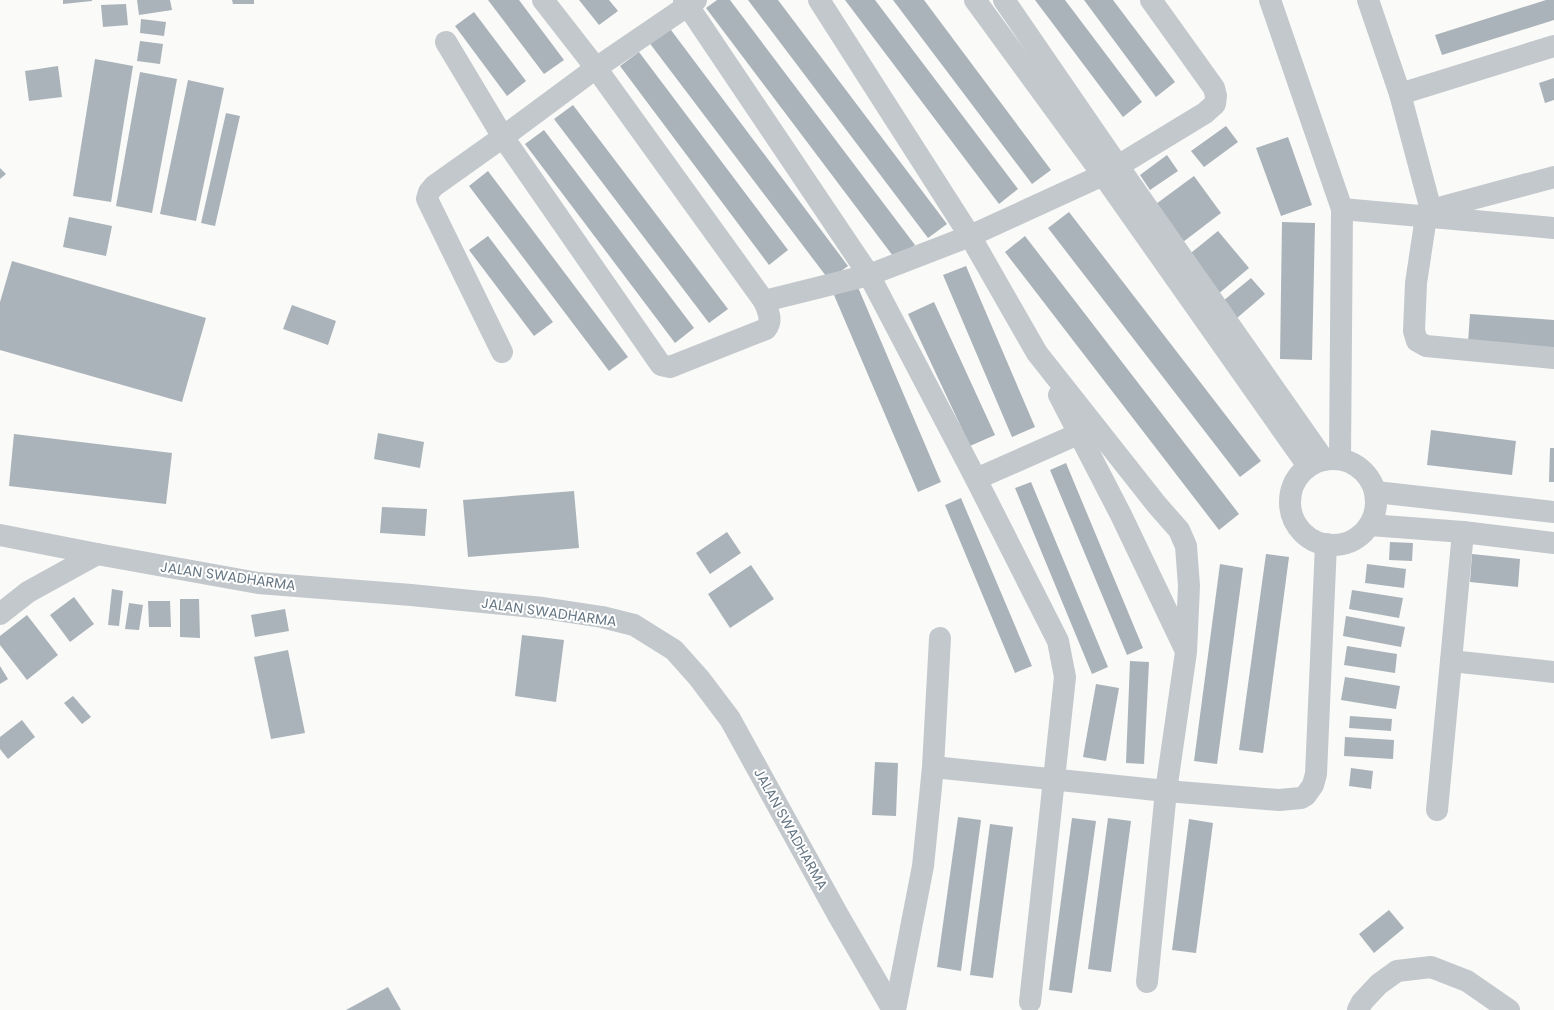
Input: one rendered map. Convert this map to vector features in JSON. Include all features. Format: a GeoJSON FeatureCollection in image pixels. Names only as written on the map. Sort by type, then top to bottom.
{"type":"FeatureCollection","features":[{"type":"Feature","properties":{"kind":"street"},"geometry":{"type":"LineString","coordinates":[[446,42],[503,137],[661,365],[670,367],[764,330],[770,322],[764,301],[596,68],[543,0]]}},
{"type":"Feature","properties":{"kind":"street"},"geometry":{"type":"LineString","coordinates":[[819,0],[970,236],[1037,353],[1121,515],[1186,652]]}},
{"type":"Feature","properties":{"kind":"street"},"geometry":{"type":"LineString","coordinates":[[975,0],[1110,171],[1324,462]]}},
{"type":"Feature","properties":{"kind":"street"},"geometry":{"type":"LineString","coordinates":[[1004,0],[1110,171]]}},
{"type":"Feature","properties":{"kind":"street"},"geometry":{"type":"LineString","coordinates":[[764,301],[869,275],[970,236],[1110,171],[1205,113],[1215,104],[1216,96],[1214,88],[1151,0]]}},
{"type":"Feature","properties":{"kind":"street"},"geometry":{"type":"LineString","coordinates":[[1270,0],[1342,209],[1324,462]]}},
{"type":"Feature","properties":{"kind":"street"},"geometry":{"type":"LineString","coordinates":[[1368,0],[1400,94],[1429,213],[1416,283],[1414,331],[1418,341],[1426,346],[1554,358]]}},
{"type":"Feature","properties":{"kind":"street"},"geometry":{"type":"LineString","coordinates":[[502,352],[427,199],[429,192],[434,186],[596,68],[690,2],[869,275],[976,479],[1058,642],[1065,677],[1030,1002]]}},
{"type":"Feature","properties":{"kind":"street"},"geometry":{"type":"LineString","coordinates":[[1400,94],[1554,46]]}},
{"type":"Feature","properties":{"kind":"street"},"geometry":{"type":"LineString","coordinates":[[1429,213],[1554,177]]}},
{"type":"Feature","properties":{"kind":"street"},"geometry":{"type":"LineString","coordinates":[[1342,209],[1429,213],[1554,228]]}},
{"type":"Feature","properties":{"kind":"street"},"geometry":{"type":"LineString","coordinates":[[1037,353],[1157,505],[1179,530],[1186,546],[1189,586],[1186,652],[1166,791],[1147,982]]}},
{"type":"Feature","properties":{"kind":"street"},"geometry":{"type":"LineString","coordinates":[[976,479],[1078,434]]}},
{"type":"Feature","properties":{"kind":"street"},"geometry":{"type":"LineString","coordinates":[[1324,462],[1356,465],[1369,476],[1376,492],[1376,509],[1370,525],[1358,537],[1343,544],[1326,544],[1310,538],[1298,527],[1291,511],[1291,494],[1297,478],[1324,462]]}},
{"type":"Feature","properties":{"kind":"street"},"geometry":{"type":"LineString","coordinates":[[1376,492],[1554,512]]}},
{"type":"Feature","properties":{"kind":"street"},"geometry":{"type":"LineString","coordinates":[[1121,515],[1157,505]]}},
{"type":"Feature","properties":{"kind":"street"},"geometry":{"type":"LineString","coordinates":[[1370,525],[1463,532],[1554,543]]}},
{"type":"Feature","properties":{"kind":"street"},"geometry":{"type":"LineString","coordinates":[[1437,810],[1463,532]]}},
{"type":"Feature","properties":{"kind":"street","name":"JALAN SWADHARMA"},"geometry":{"type":"LineString","coordinates":[[0,535],[258,583],[410,595],[543,608],[602,617],[634,625],[674,650],[700,678],[730,719],[838,915],[894,1010]]}},
{"type":"Feature","properties":{"kind":"street"},"geometry":{"type":"LineString","coordinates":[[933,767],[1166,791],[1279,800],[1301,798],[1310,791],[1316,774],[1326,544]]}},
{"type":"Feature","properties":{"kind":"street"},"geometry":{"type":"LineString","coordinates":[[0,614],[28,592],[97,554]]}},
{"type":"Feature","properties":{"kind":"street"},"geometry":{"type":"LineString","coordinates":[[894,1010],[923,866],[933,767],[940,638]]}},
{"type":"Feature","properties":{"kind":"street"},"geometry":{"type":"LineString","coordinates":[[1451,661],[1554,672]]}},
{"type":"Feature","properties":{"kind":"street"},"geometry":{"type":"LineString","coordinates":[[1358,1010],[1362,1002],[1380,984],[1397,971],[1431,967],[1467,981],[1509,1010]]}},
{"type":"Feature","properties":{"kind":"building"},"geometry":{"type":"Polygon","coordinates":[[[63,0],[92,0],[92,1],[63,4],[63,0]]]}},
{"type":"Feature","properties":{"kind":"building"},"geometry":{"type":"Polygon","coordinates":[[[137,0],[170,0],[172,10],[139,15],[137,0]]]}},
{"type":"Feature","properties":{"kind":"building"},"geometry":{"type":"Polygon","coordinates":[[[232,0],[254,0],[254,4],[233,4],[232,0]]]}},
{"type":"Feature","properties":{"kind":"building"},"geometry":{"type":"Polygon","coordinates":[[[488,0],[519,0],[564,60],[544,74],[488,0]]]}},
{"type":"Feature","properties":{"kind":"building"},"geometry":{"type":"Polygon","coordinates":[[[579,0],[609,0],[618,11],[599,25],[579,0]]]}},
{"type":"Feature","properties":{"kind":"building"},"geometry":{"type":"Polygon","coordinates":[[[717,0],[730,0],[915,245],[896,260],[706,8],[717,0]]]}},
{"type":"Feature","properties":{"kind":"building"},"geometry":{"type":"Polygon","coordinates":[[[748,0],[778,0],[947,224],[928,238],[748,0]]]}},
{"type":"Feature","properties":{"kind":"building"},"geometry":{"type":"Polygon","coordinates":[[[845,0],[875,0],[1018,189],[999,204],[845,0]]]}},
{"type":"Feature","properties":{"kind":"building"},"geometry":{"type":"Polygon","coordinates":[[[893,0],[924,0],[1051,170],[1032,184],[893,0]]]}},
{"type":"Feature","properties":{"kind":"building"},"geometry":{"type":"Polygon","coordinates":[[[1035,0],[1065,0],[1142,102],[1123,117],[1035,0]]]}},
{"type":"Feature","properties":{"kind":"building"},"geometry":{"type":"Polygon","coordinates":[[[1084,0],[1113,0],[1175,82],[1156,97],[1084,0]]]}},
{"type":"Feature","properties":{"kind":"building"},"geometry":{"type":"Polygon","coordinates":[[[1546,0],[1554,0],[1554,20],[1442,55],[1435,35],[1546,0]]]}},
{"type":"Feature","properties":{"kind":"building"},"geometry":{"type":"Polygon","coordinates":[[[126,4],[128,25],[103,27],[101,5],[126,4]]]}},
{"type":"Feature","properties":{"kind":"building"},"geometry":{"type":"Polygon","coordinates":[[[474,12],[526,81],[507,96],[455,26],[474,12]]]}},
{"type":"Feature","properties":{"kind":"building"},"geometry":{"type":"Polygon","coordinates":[[[141,19],[166,22],[164,36],[140,33],[141,19]]]}},
{"type":"Feature","properties":{"kind":"building"},"geometry":{"type":"Polygon","coordinates":[[[668,26],[848,266],[829,280],[648,41],[668,26]]]}},
{"type":"Feature","properties":{"kind":"building"},"geometry":{"type":"Polygon","coordinates":[[[140,41],[163,44],[160,64],[137,61],[140,41]]]}},
{"type":"Feature","properties":{"kind":"building"},"geometry":{"type":"Polygon","coordinates":[[[639,52],[788,250],[769,265],[620,66],[639,52]]]}},
{"type":"Feature","properties":{"kind":"building"},"geometry":{"type":"Polygon","coordinates":[[[95,59],[133,66],[111,202],[73,196],[95,59]]]}},
{"type":"Feature","properties":{"kind":"building"},"geometry":{"type":"Polygon","coordinates":[[[58,66],[62,97],[29,101],[25,71],[58,66]]]}},
{"type":"Feature","properties":{"kind":"building"},"geometry":{"type":"Polygon","coordinates":[[[140,72],[177,79],[152,213],[116,206],[140,72]]]}},
{"type":"Feature","properties":{"kind":"building"},"geometry":{"type":"Polygon","coordinates":[[[1554,78],[1554,100],[1545,103],[1539,83],[1554,78]]]}},
{"type":"Feature","properties":{"kind":"building"},"geometry":{"type":"Polygon","coordinates":[[[188,80],[224,88],[196,221],[160,214],[188,80]]]}},
{"type":"Feature","properties":{"kind":"building"},"geometry":{"type":"Polygon","coordinates":[[[573,105],[728,309],[709,323],[554,119],[573,105]]]}},
{"type":"Feature","properties":{"kind":"building"},"geometry":{"type":"Polygon","coordinates":[[[226,113],[240,116],[215,226],[201,223],[226,113]]]}},
{"type":"Feature","properties":{"kind":"building"},"geometry":{"type":"Polygon","coordinates":[[[1226,126],[1238,142],[1204,167],[1191,151],[1226,126]]]}},
{"type":"Feature","properties":{"kind":"building"},"geometry":{"type":"Polygon","coordinates":[[[544,130],[694,328],[675,343],[525,144],[544,130]]]}},
{"type":"Feature","properties":{"kind":"building"},"geometry":{"type":"Polygon","coordinates":[[[1288,137],[1312,205],[1281,216],[1256,148],[1288,137]]]}},
{"type":"Feature","properties":{"kind":"building"},"geometry":{"type":"Polygon","coordinates":[[[1167,155],[1178,171],[1150,190],[1140,175],[1167,155]]]}},
{"type":"Feature","properties":{"kind":"building"},"geometry":{"type":"Polygon","coordinates":[[[0,168],[6,174],[0,179],[0,168]]]}},
{"type":"Feature","properties":{"kind":"building"},"geometry":{"type":"Polygon","coordinates":[[[488,171],[628,357],[609,371],[469,186],[488,171]]]}},
{"type":"Feature","properties":{"kind":"building"},"geometry":{"type":"Polygon","coordinates":[[[1194,176],[1221,213],[1183,242],[1156,204],[1194,176]]]}},
{"type":"Feature","properties":{"kind":"building"},"geometry":{"type":"Polygon","coordinates":[[[1069,212],[1261,461],[1240,477],[1048,228],[1069,212]]]}},
{"type":"Feature","properties":{"kind":"building"},"geometry":{"type":"Polygon","coordinates":[[[69,217],[112,226],[106,256],[63,247],[69,217]]]}},
{"type":"Feature","properties":{"kind":"building"},"geometry":{"type":"Polygon","coordinates":[[[1282,222],[1315,223],[1312,360],[1280,359],[1282,222]]]}},
{"type":"Feature","properties":{"kind":"building"},"geometry":{"type":"Polygon","coordinates":[[[1218,231],[1249,268],[1217,295],[1186,257],[1218,231]]]}},
{"type":"Feature","properties":{"kind":"building"},"geometry":{"type":"Polygon","coordinates":[[[488,236],[553,322],[534,336],[469,250],[488,236]]]}},
{"type":"Feature","properties":{"kind":"building"},"geometry":{"type":"Polygon","coordinates":[[[1025,236],[1239,514],[1219,530],[1005,252],[1025,236]]]}},
{"type":"Feature","properties":{"kind":"building"},"geometry":{"type":"Polygon","coordinates":[[[12,261],[206,318],[182,402],[0,350],[0,302],[12,261]]]}},
{"type":"Feature","properties":{"kind":"building"},"geometry":{"type":"Polygon","coordinates":[[[966,266],[1035,427],[1012,437],[943,275],[966,266]]]}},
{"type":"Feature","properties":{"kind":"building"},"geometry":{"type":"Polygon","coordinates":[[[1251,278],[1265,294],[1237,318],[1223,301],[1251,278]]]}},
{"type":"Feature","properties":{"kind":"building"},"geometry":{"type":"Polygon","coordinates":[[[857,285],[941,482],[918,492],[834,295],[857,285]]]}},
{"type":"Feature","properties":{"kind":"building"},"geometry":{"type":"Polygon","coordinates":[[[934,302],[995,435],[970,446],[908,314],[934,302]]]}},
{"type":"Feature","properties":{"kind":"building"},"geometry":{"type":"Polygon","coordinates":[[[292,305],[336,321],[328,345],[283,329],[292,305]]]}},
{"type":"Feature","properties":{"kind":"building"},"geometry":{"type":"Polygon","coordinates":[[[1470,314],[1554,320],[1554,349],[1468,343],[1470,314]]]}},
{"type":"Feature","properties":{"kind":"building"},"geometry":{"type":"Polygon","coordinates":[[[1431,430],[1516,441],[1512,475],[1427,465],[1431,430]]]}},
{"type":"Feature","properties":{"kind":"building"},"geometry":{"type":"Polygon","coordinates":[[[378,433],[424,442],[420,468],[374,459],[378,433]]]}},
{"type":"Feature","properties":{"kind":"building"},"geometry":{"type":"Polygon","coordinates":[[[14,434],[172,453],[166,504],[9,486],[14,434]]]}},
{"type":"Feature","properties":{"kind":"building"},"geometry":{"type":"Polygon","coordinates":[[[1550,448],[1554,448],[1554,482],[1549,482],[1550,448]]]}},
{"type":"Feature","properties":{"kind":"building"},"geometry":{"type":"Polygon","coordinates":[[[1066,463],[1143,648],[1127,655],[1050,470],[1066,463]]]}},
{"type":"Feature","properties":{"kind":"building"},"geometry":{"type":"Polygon","coordinates":[[[1031,482],[1108,667],[1092,674],[1015,488],[1031,482]]]}},
{"type":"Feature","properties":{"kind":"building"},"geometry":{"type":"Polygon","coordinates":[[[574,491],[579,548],[468,557],[463,500],[574,491]]]}},
{"type":"Feature","properties":{"kind":"building"},"geometry":{"type":"Polygon","coordinates":[[[961,498],[1032,666],[1015,673],[945,505],[961,498]]]}},
{"type":"Feature","properties":{"kind":"building"},"geometry":{"type":"Polygon","coordinates":[[[382,507],[427,509],[425,536],[380,533],[382,507]]]}},
{"type":"Feature","properties":{"kind":"building"},"geometry":{"type":"Polygon","coordinates":[[[727,532],[741,553],[710,574],[696,553],[727,532]]]}},
{"type":"Feature","properties":{"kind":"building"},"geometry":{"type":"Polygon","coordinates":[[[1390,542],[1413,543],[1412,561],[1389,560],[1390,542]]]}},
{"type":"Feature","properties":{"kind":"building"},"geometry":{"type":"Polygon","coordinates":[[[1266,554],[1289,557],[1263,753],[1239,750],[1266,554]]]}},
{"type":"Feature","properties":{"kind":"building"},"geometry":{"type":"Polygon","coordinates":[[[1472,554],[1520,559],[1518,587],[1470,582],[1472,554]]]}},
{"type":"Feature","properties":{"kind":"building"},"geometry":{"type":"Polygon","coordinates":[[[1220,564],[1243,568],[1217,764],[1194,761],[1220,564]]]}},
{"type":"Feature","properties":{"kind":"building"},"geometry":{"type":"Polygon","coordinates":[[[1367,564],[1406,569],[1404,588],[1365,583],[1367,564]]]}},
{"type":"Feature","properties":{"kind":"building"},"geometry":{"type":"Polygon","coordinates":[[[751,565],[774,599],[730,628],[708,594],[751,565]]]}},
{"type":"Feature","properties":{"kind":"building"},"geometry":{"type":"Polygon","coordinates":[[[112,589],[123,591],[119,626],[108,625],[112,589]]]}},
{"type":"Feature","properties":{"kind":"building"},"geometry":{"type":"Polygon","coordinates":[[[1352,590],[1403,598],[1399,618],[1349,609],[1352,590]]]}},
{"type":"Feature","properties":{"kind":"building"},"geometry":{"type":"Polygon","coordinates":[[[74,597],[94,624],[70,642],[50,615],[74,597]]]}},
{"type":"Feature","properties":{"kind":"building"},"geometry":{"type":"Polygon","coordinates":[[[180,599],[199,599],[200,638],[180,637],[180,599]]]}},
{"type":"Feature","properties":{"kind":"building"},"geometry":{"type":"Polygon","coordinates":[[[148,601],[170,601],[171,627],[149,627],[148,601]]]}},
{"type":"Feature","properties":{"kind":"building"},"geometry":{"type":"Polygon","coordinates":[[[129,603],[143,605],[139,630],[125,629],[129,603]]]}},
{"type":"Feature","properties":{"kind":"building"},"geometry":{"type":"Polygon","coordinates":[[[285,609],[289,631],[255,637],[251,615],[285,609]]]}},
{"type":"Feature","properties":{"kind":"building"},"geometry":{"type":"Polygon","coordinates":[[[27,615],[58,655],[27,680],[0,645],[0,636],[27,615]]]}},
{"type":"Feature","properties":{"kind":"building"},"geometry":{"type":"Polygon","coordinates":[[[1346,616],[1405,627],[1401,647],[1343,636],[1346,616]]]}},
{"type":"Feature","properties":{"kind":"building"},"geometry":{"type":"Polygon","coordinates":[[[522,635],[564,640],[556,702],[515,696],[522,635]]]}},
{"type":"Feature","properties":{"kind":"building"},"geometry":{"type":"Polygon","coordinates":[[[1347,646],[1397,654],[1395,673],[1344,665],[1347,646]]]}},
{"type":"Feature","properties":{"kind":"building"},"geometry":{"type":"Polygon","coordinates":[[[288,650],[305,733],[271,739],[254,657],[288,650]]]}},
{"type":"Feature","properties":{"kind":"building"},"geometry":{"type":"Polygon","coordinates":[[[1130,661],[1149,662],[1144,764],[1126,763],[1130,661]]]}},
{"type":"Feature","properties":{"kind":"building"},"geometry":{"type":"Polygon","coordinates":[[[0,666],[8,679],[0,684],[0,666]]]}},
{"type":"Feature","properties":{"kind":"building"},"geometry":{"type":"Polygon","coordinates":[[[1345,677],[1400,686],[1396,709],[1341,700],[1345,677]]]}},
{"type":"Feature","properties":{"kind":"building"},"geometry":{"type":"Polygon","coordinates":[[[1096,684],[1119,688],[1106,761],[1083,757],[1096,684]]]}},
{"type":"Feature","properties":{"kind":"building"},"geometry":{"type":"Polygon","coordinates":[[[73,696],[91,717],[82,724],[64,703],[73,696]]]}},
{"type":"Feature","properties":{"kind":"building"},"geometry":{"type":"Polygon","coordinates":[[[1350,716],[1392,719],[1391,731],[1349,728],[1350,716]]]}},
{"type":"Feature","properties":{"kind":"building"},"geometry":{"type":"Polygon","coordinates":[[[22,720],[35,737],[8,759],[0,749],[0,737],[22,720]]]}},
{"type":"Feature","properties":{"kind":"building"},"geometry":{"type":"Polygon","coordinates":[[[1345,737],[1394,740],[1393,759],[1344,756],[1345,737]]]}},
{"type":"Feature","properties":{"kind":"building"},"geometry":{"type":"Polygon","coordinates":[[[875,762],[898,763],[896,816],[872,815],[875,762]]]}},
{"type":"Feature","properties":{"kind":"building"},"geometry":{"type":"Polygon","coordinates":[[[1351,768],[1373,771],[1371,789],[1349,786],[1351,768]]]}},
{"type":"Feature","properties":{"kind":"building"},"geometry":{"type":"Polygon","coordinates":[[[958,817],[981,820],[961,971],[937,967],[958,817]]]}},
{"type":"Feature","properties":{"kind":"building"},"geometry":{"type":"Polygon","coordinates":[[[1072,818],[1096,821],[1072,993],[1049,990],[1072,818]]]}},
{"type":"Feature","properties":{"kind":"building"},"geometry":{"type":"Polygon","coordinates":[[[1108,818],[1131,821],[1111,972],[1088,969],[1108,818]]]}},
{"type":"Feature","properties":{"kind":"building"},"geometry":{"type":"Polygon","coordinates":[[[1189,819],[1213,823],[1196,953],[1172,950],[1189,819]]]}},
{"type":"Feature","properties":{"kind":"building"},"geometry":{"type":"Polygon","coordinates":[[[990,824],[1013,827],[993,978],[970,975],[990,824]]]}},
{"type":"Feature","properties":{"kind":"building"},"geometry":{"type":"Polygon","coordinates":[[[1389,910],[1404,928],[1374,953],[1359,934],[1389,910]]]}},
{"type":"Feature","properties":{"kind":"building"},"geometry":{"type":"Polygon","coordinates":[[[388,987],[401,1010],[346,1010],[388,987]]]}}]}
